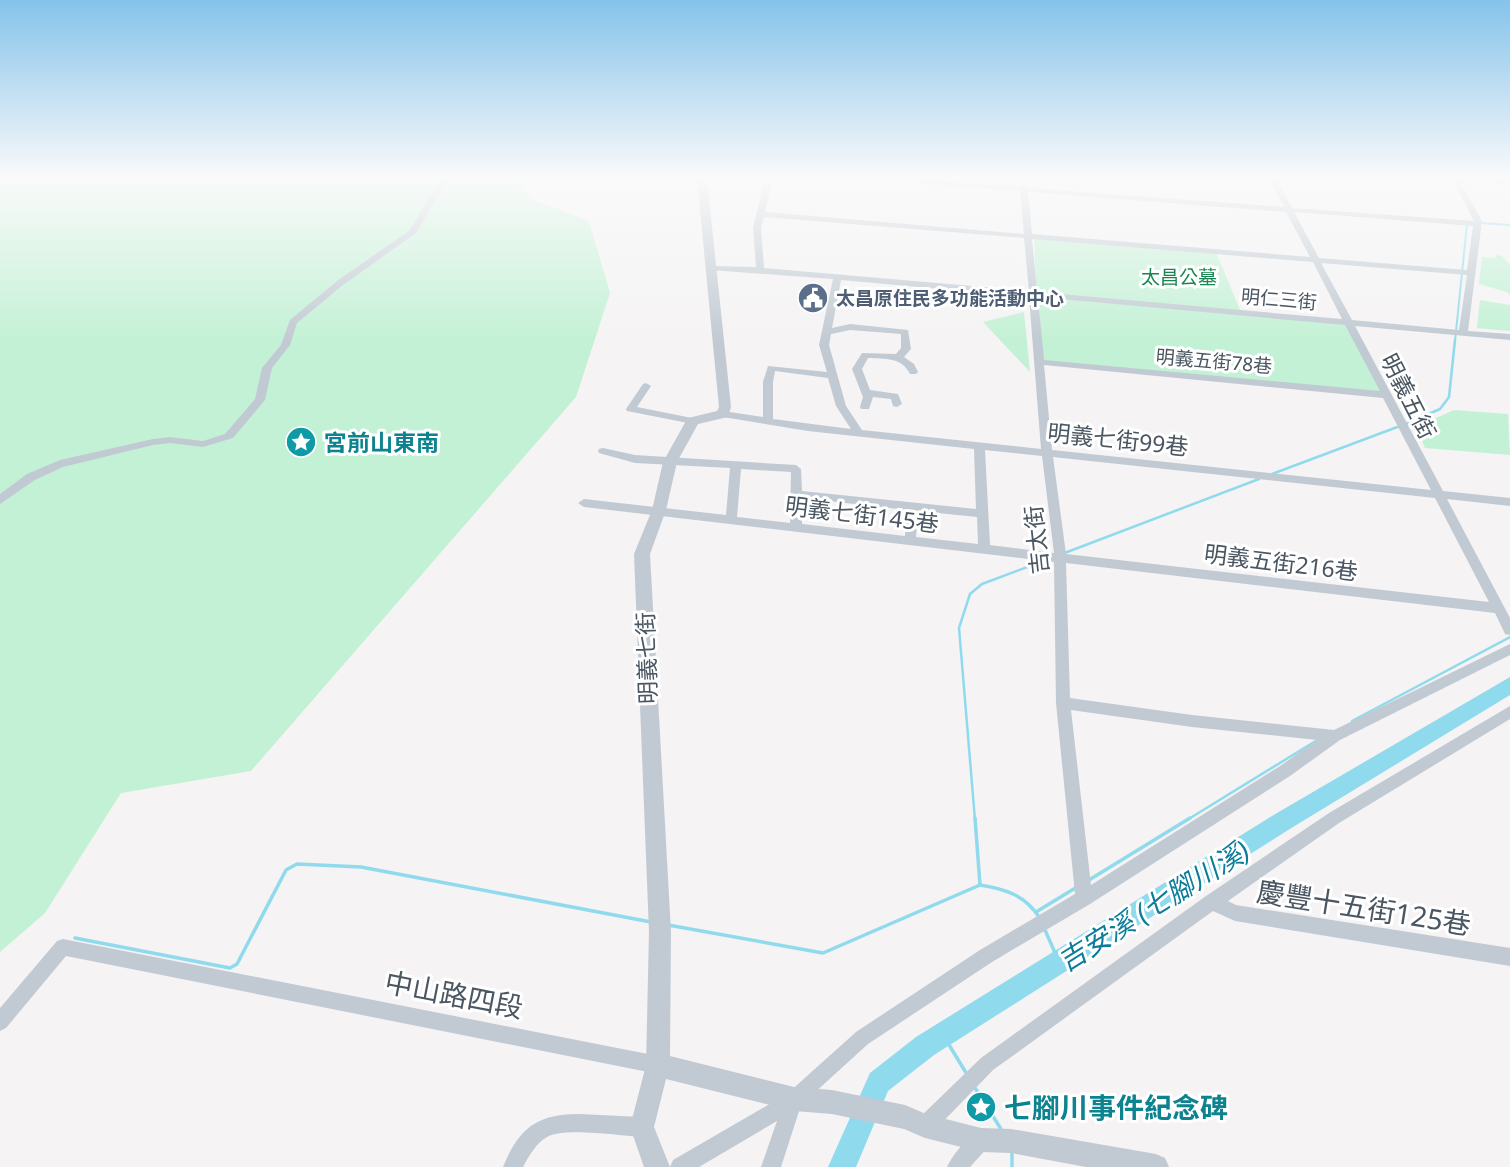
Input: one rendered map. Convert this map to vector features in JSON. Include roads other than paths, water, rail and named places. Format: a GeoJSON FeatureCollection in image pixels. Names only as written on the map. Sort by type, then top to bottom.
{"type":"FeatureCollection","features":[{"type":"Feature","properties":{"kind":"street"},"geometry":{"type":"LineString","coordinates":[[0,500],[31,477],[60,464],[153,442],[170,440],[203,444],[229,436],[260,400],[267,368],[285,345],[293,322],[340,283],[410,233]]}},
{"type":"Feature","properties":{"kind":"street"},"geometry":{"type":"LineString","coordinates":[[646,386],[631,409],[693,421],[723,414],[725,407],[707,233]]}},
{"type":"Feature","properties":{"kind":"street"},"geometry":{"type":"LineString","coordinates":[[758,233],[761,270]]}},
{"type":"Feature","properties":{"kind":"street"},"geometry":{"type":"LineString","coordinates":[[977,233],[1315,259],[1471,274]]}},
{"type":"Feature","properties":{"kind":"street","name":"吉太街"},"geometry":{"type":"LineString","coordinates":[[1028,233],[1047,453],[1060,557],[1063,703],[1084,898]]}},
{"type":"Feature","properties":{"kind":"street","name":"明義五街"},"geometry":{"type":"LineString","coordinates":[[1302,233],[1440,495],[1496,608],[1510,630]]}},
{"type":"Feature","properties":{"kind":"street"},"geometry":{"type":"LineString","coordinates":[[1457,332],[1471,274],[1477,233]]}},
{"type":"Feature","properties":{"kind":"street","name":"明仁三街"},"geometry":{"type":"LineString","coordinates":[[710,268],[761,270],[1510,337]]}},
{"type":"Feature","properties":{"kind":"street"},"geometry":{"type":"LineString","coordinates":[[837,278],[824,345],[841,406],[858,432]]}},
{"type":"Feature","properties":{"kind":"street"},"geometry":{"type":"LineString","coordinates":[[827,332],[850,327],[905,332],[906,349],[898,356]]}},
{"type":"Feature","properties":{"kind":"street"},"geometry":{"type":"LineString","coordinates":[[864,407],[866,393],[856,369],[865,355],[898,356],[911,366],[913,372]]}},
{"type":"Feature","properties":{"kind":"street","name":"明義五街78巷"},"geometry":{"type":"LineString","coordinates":[[1038,362],[1388,395]]}},
{"type":"Feature","properties":{"kind":"street"},"geometry":{"type":"LineString","coordinates":[[768,422],[768,382],[771,368],[831,375]]}},
{"type":"Feature","properties":{"kind":"street"},"geometry":{"type":"LineString","coordinates":[[866,393],[895,396],[897,404]]}},
{"type":"Feature","properties":{"kind":"street","name":"明義七街99巷"},"geometry":{"type":"LineString","coordinates":[[723,414],[768,422],[1510,502]]}},
{"type":"Feature","properties":{"kind":"street","name":"明義七街"},"geometry":{"type":"LineString","coordinates":[[642,1127],[651,1101],[658,1065],[660,923],[642,554],[659,510],[670,462],[693,421]]}},
{"type":"Feature","properties":{"kind":"street"},"geometry":{"type":"LineString","coordinates":[[979,445],[984,550]]}},
{"type":"Feature","properties":{"kind":"street"},"geometry":{"type":"LineString","coordinates":[[603,451],[635,459],[796,469],[796,527]]}},
{"type":"Feature","properties":{"kind":"street"},"geometry":{"type":"LineString","coordinates":[[731,519],[736,464]]}},
{"type":"Feature","properties":{"kind":"street"},"geometry":{"type":"LineString","coordinates":[[796,495],[983,514]]}},
{"type":"Feature","properties":{"kind":"street","name":"明義七街145巷"},"geometry":{"type":"LineString","coordinates":[[584,503],[1060,557]]}},
{"type":"Feature","properties":{"kind":"street"},"geometry":{"type":"LineString","coordinates":[[910,541],[913,506]]}},
{"type":"Feature","properties":{"kind":"street","name":"明義五街216巷"},"geometry":{"type":"LineString","coordinates":[[1060,557],[1496,608]]}},
{"type":"Feature","properties":{"kind":"street"},"geometry":{"type":"LineString","coordinates":[[680,1167],[794,1099],[862,1038],[986,956],[1084,898],[1285,771],[1335,736],[1510,649]]}},
{"type":"Feature","properties":{"kind":"street"},"geometry":{"type":"LineString","coordinates":[[1063,703],[1192,721],[1335,736]]}},
{"type":"Feature","properties":{"kind":"street"},"geometry":{"type":"LineString","coordinates":[[915,1121],[987,1064],[1334,818],[1510,712]]}},
{"type":"Feature","properties":{"kind":"street","name":"慶豐十五街125巷"},"geometry":{"type":"LineString","coordinates":[[1212,902],[1235,913],[1510,957]]}},
{"type":"Feature","properties":{"kind":"street"},"geometry":{"type":"LineString","coordinates":[[0,1022],[63,947]]}},
{"type":"Feature","properties":{"kind":"street","name":"中山路四段"},"geometry":{"type":"LineString","coordinates":[[63,947],[658,1065],[794,1099],[832,1102],[915,1121],[981,1140],[1011,1141],[1156,1167]]}},
{"type":"Feature","properties":{"kind":"street"},"geometry":{"type":"LineString","coordinates":[[771,1167],[794,1099]]}},
{"type":"Feature","properties":{"kind":"street"},"geometry":{"type":"LineString","coordinates":[[513,1167],[519,1152],[536,1133],[550,1124],[642,1127],[657,1167]]}},
{"type":"Feature","properties":{"kind":"street"},"geometry":{"type":"LineString","coordinates":[[957,1167],[981,1140]]}},
{"type":"Feature","properties":{"kind":"waterway"},"geometry":{"type":"LineString","coordinates":[[1455,341],[1466,233]]}},
{"type":"Feature","properties":{"kind":"waterway"},"geometry":{"type":"LineString","coordinates":[[1406,424],[1440,409],[1449,397],[1455,340]]}},
{"type":"Feature","properties":{"kind":"waterway"},"geometry":{"type":"LineString","coordinates":[[1272,474],[1400,426]]}},
{"type":"Feature","properties":{"kind":"waterway"},"geometry":{"type":"LineString","coordinates":[[1062,554],[1259,479]]}},
{"type":"Feature","properties":{"kind":"waterway"},"geometry":{"type":"LineString","coordinates":[[975,820],[959,628],[970,594],[982,584],[1046,560]]}},
{"type":"Feature","properties":{"kind":"waterway"},"geometry":{"type":"LineString","coordinates":[[1352,721],[1510,637]]}},
{"type":"Feature","properties":{"kind":"waterway","name":"吉安溪 (七腳川溪)"},"geometry":{"type":"LineString","coordinates":[[842,1167],[879,1082],[925,1046],[1285,820],[1510,685]]}},
{"type":"Feature","properties":{"kind":"waterway"},"geometry":{"type":"LineString","coordinates":[[1187,820],[1319,739]]}},
{"type":"Feature","properties":{"kind":"waterway"},"geometry":{"type":"LineString","coordinates":[[975,818],[980,885]]}},
{"type":"Feature","properties":{"kind":"waterway"},"geometry":{"type":"LineString","coordinates":[[1089,880],[1190,818]]}},
{"type":"Feature","properties":{"kind":"waterway"},"geometry":{"type":"LineString","coordinates":[[75,938],[230,968],[237,964],[286,870],[297,864],[361,867],[651,922]]}},
{"type":"Feature","properties":{"kind":"waterway"},"geometry":{"type":"LineString","coordinates":[[668,925],[823,953],[980,885]]}},
{"type":"Feature","properties":{"kind":"waterway"},"geometry":{"type":"LineString","coordinates":[[980,885],[1014,894],[1027,903],[1039,917]]}},
{"type":"Feature","properties":{"kind":"waterway"},"geometry":{"type":"LineString","coordinates":[[1036,912],[1077,887]]}},
{"type":"Feature","properties":{"kind":"waterway"},"geometry":{"type":"LineString","coordinates":[[1045,930],[1059,962]]}},
{"type":"Feature","properties":{"kind":"waterway"},"geometry":{"type":"LineString","coordinates":[[943,1035],[968,1076]]}},
{"type":"Feature","properties":{"kind":"waterway"},"geometry":{"type":"LineString","coordinates":[[975,1088],[1001,1129]]}},
{"type":"Feature","properties":{"kind":"waterway"},"geometry":{"type":"LineString","coordinates":[[1012,1153],[1012,1167]]}},
{"type":"Feature","properties":{"kind":"place","name":"太昌原住民多功能活動中心"},"geometry":{"type":"Point","coordinates":[813,298]}},
{"type":"Feature","properties":{"kind":"place","name":"宮前山東南"},"geometry":{"type":"Point","coordinates":[301,442]}},
{"type":"Feature","properties":{"kind":"place","name":"七腳川事件紀念碑"},"geometry":{"type":"Point","coordinates":[981,1107]}},
{"type":"Feature","properties":{"kind":"park label","name":"太昌公墓"},"geometry":{"type":"Point","coordinates":[1179,277]}}]}
